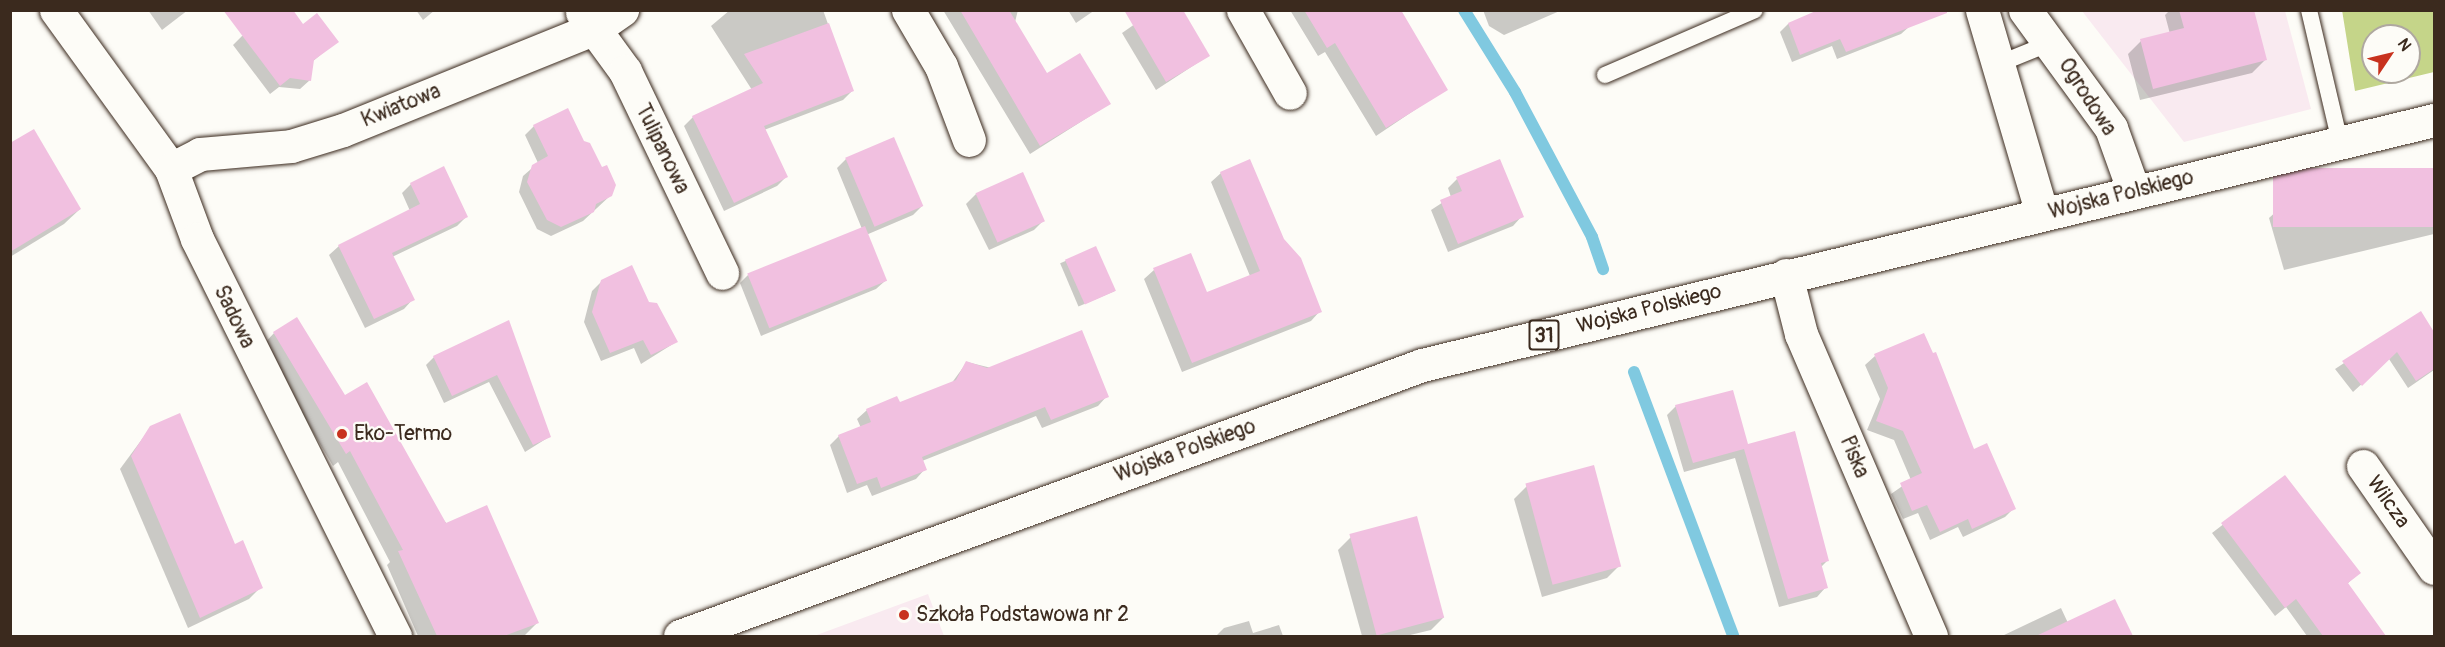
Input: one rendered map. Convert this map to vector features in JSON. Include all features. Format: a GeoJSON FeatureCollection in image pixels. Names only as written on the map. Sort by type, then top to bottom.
{"type":"FeatureCollection","features":[{"type":"Feature","properties":{"kind":"street","name":"Sadowa"},"geometry":{"type":"LineString","coordinates":[[56,10],[171,169],[202,250],[395,636]]}},
{"type":"Feature","properties":{"kind":"street","name":"Kwiatowa"},"geometry":{"type":"LineString","coordinates":[[171,169],[200,154],[291,146],[343,130],[589,19],[622,10]]}},
{"type":"Feature","properties":{"kind":"street"},"geometry":{"type":"LineString","coordinates":[[908,10],[941,66],[969,140]]}},
{"type":"Feature","properties":{"kind":"street"},"geometry":{"type":"LineString","coordinates":[[1243,10],[1290,93]]}},
{"type":"Feature","properties":{"kind":"street"},"geometry":{"type":"LineString","coordinates":[[1982,10],[2001,63],[2042,214]]}},
{"type":"Feature","properties":{"kind":"street","name":"Ogrodowa"},"geometry":{"type":"LineString","coordinates":[[2025,10],[2111,128],[2134,192]]}},
{"type":"Feature","properties":{"kind":"street","name":"Tulipanowa"},"geometry":{"type":"LineString","coordinates":[[589,19],[625,72],[722,273]]}},
{"type":"Feature","properties":{"kind":"street","name":"Wojska Polskiego"},"geometry":{"type":"LineString","coordinates":[[680,636],[1422,365],[1786,275],[2434,120]]}},
{"type":"Feature","properties":{"kind":"street","name":"Piska"},"geometry":{"type":"LineString","coordinates":[[1786,275],[1801,334],[1931,636]]}},
{"type":"Feature","properties":{"kind":"street","name":"Wilcza"},"geometry":{"type":"LineString","coordinates":[[2363,466],[2434,568]]}},
{"type":"Feature","properties":{"kind":"lane"},"geometry":{"type":"LineString","coordinates":[[1605,75],[1755,10]]}},
{"type":"Feature","properties":{"kind":"lane"},"geometry":{"type":"LineString","coordinates":[[2309,10],[2340,142]]}},
{"type":"Feature","properties":{"kind":"lane"},"geometry":{"type":"LineString","coordinates":[[2001,63],[2050,43]]}},
{"type":"Feature","properties":{"kind":"shaded area"},"geometry":{"type":"Polygon","coordinates":[[[2082,11],[2285,11],[2311,109],[2184,142],[2082,11]]]}},
{"type":"Feature","properties":{"kind":"shaded area","name":"Szkoła Podstawowa nr 2"},"geometry":{"type":"Polygon","coordinates":[[[928,594],[944,636],[814,636],[928,594]]]}},
{"type":"Feature","properties":{"kind":"green space"},"geometry":{"type":"Polygon","coordinates":[[[2342,10],[2434,11],[2434,72],[2421,75],[2421,24],[2361,24],[2361,84],[2384,84],[2355,91],[2342,10]]]}},
{"type":"Feature","properties":{"kind":"building"},"geometry":{"type":"Polygon","coordinates":[[[223,10],[293,10],[303,24],[317,13],[339,42],[314,60],[311,81],[290,78],[280,86],[223,10]]]}},
{"type":"Feature","properties":{"kind":"building"},"geometry":{"type":"Polygon","coordinates":[[[960,10],[1009,10],[1047,73],[1080,53],[1111,104],[1040,146],[960,10]]]}},
{"type":"Feature","properties":{"kind":"building"},"geometry":{"type":"Polygon","coordinates":[[[1124,10],[1183,10],[1210,56],[1166,82],[1124,10]]]}},
{"type":"Feature","properties":{"kind":"building"},"geometry":{"type":"Polygon","coordinates":[[[1304,10],[1401,10],[1448,90],[1386,128],[1335,43],[1327,48],[1304,10]]]}},
{"type":"Feature","properties":{"kind":"building"},"geometry":{"type":"Polygon","coordinates":[[[1818,10],[1947,10],[1947,13],[1846,52],[1840,39],[1800,55],[1788,23],[1818,10]]]}},
{"type":"Feature","properties":{"kind":"building"},"geometry":{"type":"Polygon","coordinates":[[[2179,10],[2254,10],[2267,60],[2153,89],[2140,39],[2184,28],[2179,10]]]}},
{"type":"Feature","properties":{"kind":"building"},"geometry":{"type":"Polygon","coordinates":[[[829,23],[854,91],[764,126],[788,177],[734,203],[692,116],[763,83],[744,54],[829,23]]]}},
{"type":"Feature","properties":{"kind":"building"},"geometry":{"type":"Polygon","coordinates":[[[568,108],[584,141],[590,143],[602,167],[607,165],[616,185],[612,196],[596,204],[594,212],[561,227],[547,220],[527,182],[532,165],[548,156],[533,125],[568,108]]]}},
{"type":"Feature","properties":{"kind":"building"},"geometry":{"type":"Polygon","coordinates":[[[34,129],[81,209],[10,252],[10,143],[34,129]]]}},
{"type":"Feature","properties":{"kind":"building"},"geometry":{"type":"Polygon","coordinates":[[[894,137],[923,206],[875,227],[845,158],[894,137]]]}},
{"type":"Feature","properties":{"kind":"building"},"geometry":{"type":"Polygon","coordinates":[[[1250,159],[1284,239],[1301,258],[1322,312],[1192,363],[1153,268],[1191,253],[1207,292],[1260,271],[1220,172],[1250,159]]]}},
{"type":"Feature","properties":{"kind":"building"},"geometry":{"type":"Polygon","coordinates":[[[1500,159],[1524,217],[1458,244],[1440,200],[1462,191],[1456,177],[1500,159]]]}},
{"type":"Feature","properties":{"kind":"building"},"geometry":{"type":"Polygon","coordinates":[[[444,166],[468,217],[392,253],[415,300],[374,319],[338,245],[420,204],[410,183],[444,166]]]}},
{"type":"Feature","properties":{"kind":"building"},"geometry":{"type":"Polygon","coordinates":[[[2273,168],[2434,168],[2434,227],[2273,227],[2273,168]]]}},
{"type":"Feature","properties":{"kind":"building"},"geometry":{"type":"Polygon","coordinates":[[[1023,172],[1045,221],[997,242],[975,193],[1023,172]]]}},
{"type":"Feature","properties":{"kind":"building"},"geometry":{"type":"Polygon","coordinates":[[[865,226],[887,281],[769,328],[747,274],[865,226]]]}},
{"type":"Feature","properties":{"kind":"building"},"geometry":{"type":"Polygon","coordinates":[[[1096,246],[1116,291],[1085,305],[1065,260],[1096,246]]]}},
{"type":"Feature","properties":{"kind":"building"},"geometry":{"type":"Polygon","coordinates":[[[632,265],[649,302],[657,303],[678,342],[651,355],[643,340],[610,353],[592,312],[601,280],[632,265]]]}},
{"type":"Feature","properties":{"kind":"building"},"geometry":{"type":"Polygon","coordinates":[[[2421,311],[2434,332],[2434,369],[2416,381],[2397,352],[2362,386],[2342,361],[2421,311]]]}},
{"type":"Feature","properties":{"kind":"building"},"geometry":{"type":"Polygon","coordinates":[[[297,317],[345,395],[367,382],[446,523],[487,505],[539,623],[504,636],[437,636],[398,551],[403,550],[350,451],[346,454],[273,332],[297,317]]]}},
{"type":"Feature","properties":{"kind":"building"},"geometry":{"type":"Polygon","coordinates":[[[509,320],[551,437],[533,445],[497,375],[452,396],[433,356],[509,320]]]}},
{"type":"Feature","properties":{"kind":"building"},"geometry":{"type":"Polygon","coordinates":[[[1082,330],[1109,397],[1051,420],[1045,407],[922,457],[927,470],[881,488],[877,477],[857,484],[838,435],[871,422],[866,409],[897,396],[900,402],[956,380],[966,361],[987,368],[1082,330]]]}},
{"type":"Feature","properties":{"kind":"building"},"geometry":{"type":"Polygon","coordinates":[[[1924,333],[1933,353],[1936,352],[1974,449],[1987,443],[2016,509],[1972,529],[1968,519],[1940,532],[1927,505],[1912,511],[1900,483],[1922,473],[1903,431],[1876,421],[1888,388],[1874,354],[1924,333]]]}},
{"type":"Feature","properties":{"kind":"building"},"geometry":{"type":"Polygon","coordinates":[[[1733,390],[1748,444],[1795,431],[1829,561],[1821,563],[1828,588],[1788,599],[1744,449],[1693,463],[1675,405],[1733,390]]]}},
{"type":"Feature","properties":{"kind":"building"},"geometry":{"type":"Polygon","coordinates":[[[180,413],[235,544],[243,540],[263,588],[200,618],[131,456],[150,426],[180,413]]]}},
{"type":"Feature","properties":{"kind":"building"},"geometry":{"type":"Polygon","coordinates":[[[1594,465],[1621,566],[1553,585],[1525,483],[1594,465]]]}},
{"type":"Feature","properties":{"kind":"building"},"geometry":{"type":"Polygon","coordinates":[[[2285,475],[2361,573],[2348,583],[2386,636],[2323,636],[2296,599],[2285,608],[2221,523],[2285,475]]]}},
{"type":"Feature","properties":{"kind":"building"},"geometry":{"type":"Polygon","coordinates":[[[1417,516],[1444,617],[1377,636],[1349,534],[1417,516]]]}},
{"type":"Feature","properties":{"kind":"building"},"geometry":{"type":"Polygon","coordinates":[[[2115,599],[2133,636],[2036,636],[2115,599]]]}},
{"type":"Feature","properties":{"kind":"waterway"},"geometry":{"type":"LineString","coordinates":[[1464,10],[1515,92],[1592,237],[1603,269]]}},
{"type":"Feature","properties":{"kind":"waterway"},"geometry":{"type":"LineString","coordinates":[[1634,372],[1733,636]]}},
{"type":"Feature","properties":{"kind":"place","name":"Eko-Termo"},"geometry":{"type":"Point","coordinates":[342,434]}},
{"type":"Feature","properties":{"kind":"place","name":"Szkoła Podstawowa nr 2"},"geometry":{"type":"Point","coordinates":[904,615]}}]}
